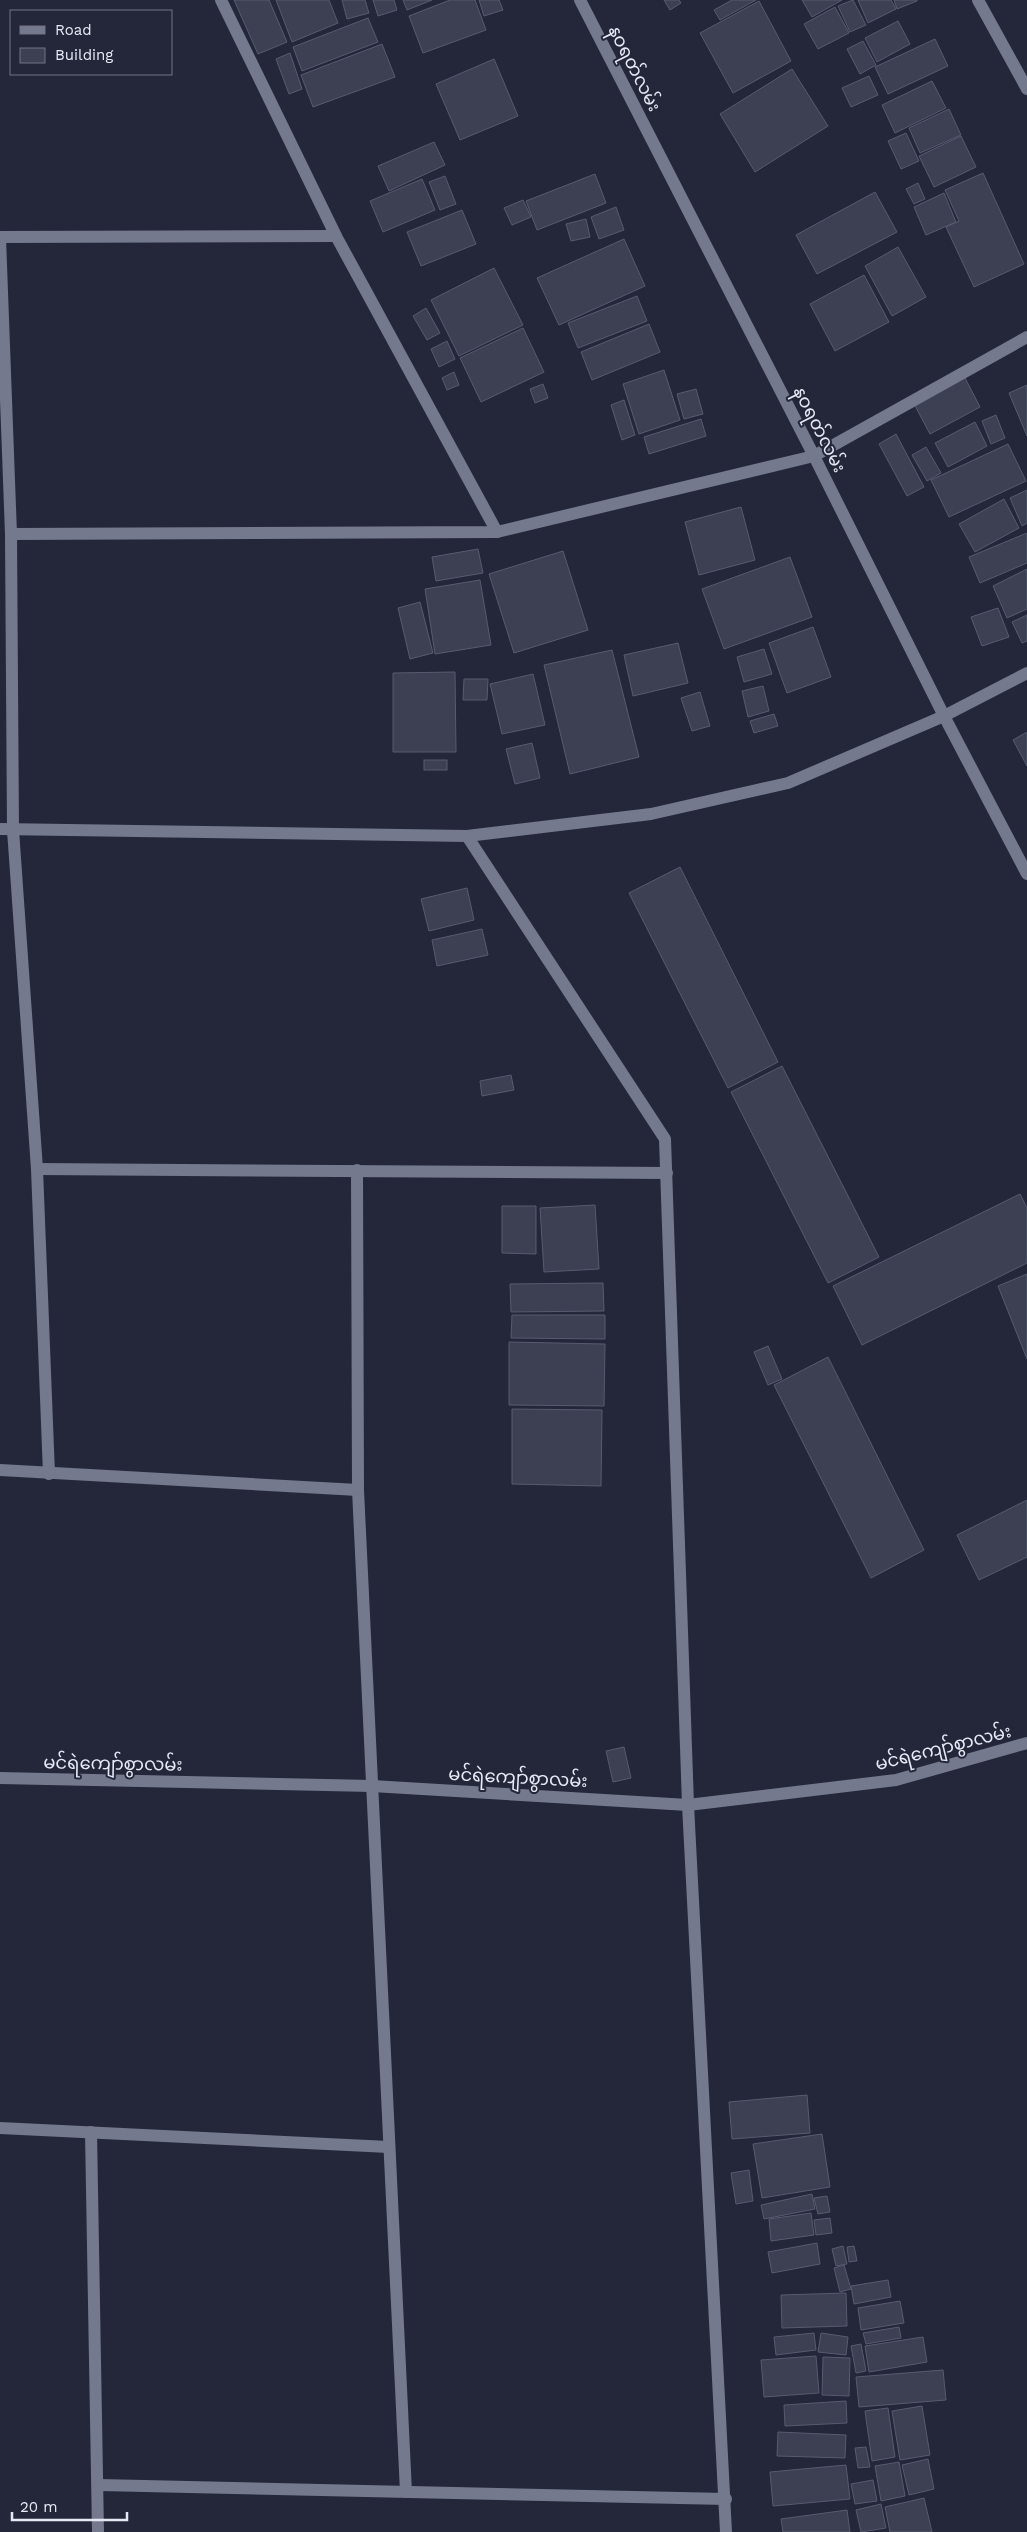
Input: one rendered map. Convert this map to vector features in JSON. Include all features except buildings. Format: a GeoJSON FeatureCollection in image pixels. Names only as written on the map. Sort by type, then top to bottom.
{"type":"FeatureCollection","features":[{"type":"Feature","properties":{"kind":"street"},"geometry":{"type":"LineString","coordinates":[[222,0],[336,236],[497,532]]}},
{"type":"Feature","properties":{"kind":"street","name":"နဝရတ်လမ်း"},"geometry":{"type":"LineString","coordinates":[[580,0],[814,456],[944,716],[1027,874]]}},
{"type":"Feature","properties":{"kind":"street"},"geometry":{"type":"LineString","coordinates":[[978,0],[1027,89]]}},
{"type":"Feature","properties":{"kind":"street"},"geometry":{"type":"LineString","coordinates":[[49,1474],[37,1168],[6,829],[11,534],[0,238],[336,236]]}},
{"type":"Feature","properties":{"kind":"street"},"geometry":{"type":"LineString","coordinates":[[11,534],[497,532],[814,456],[1027,336]]}},
{"type":"Feature","properties":{"kind":"street"},"geometry":{"type":"LineString","coordinates":[[6,829],[467,836],[651,814],[788,783],[944,716],[1027,673]]}},
{"type":"Feature","properties":{"kind":"street"},"geometry":{"type":"LineString","coordinates":[[467,836],[665,1139],[688,1805],[726,2499],[726,2532]]}},
{"type":"Feature","properties":{"kind":"street"},"geometry":{"type":"LineString","coordinates":[[37,1168],[667,1173]]}},
{"type":"Feature","properties":{"kind":"street"},"geometry":{"type":"LineString","coordinates":[[357,1170],[358,1490],[406,2492]]}},
{"type":"Feature","properties":{"kind":"street"},"geometry":{"type":"LineString","coordinates":[[0,1470],[358,1490]]}},
{"type":"Feature","properties":{"kind":"street","name":"မင်ရဲကျော်စွာလမ်း"},"geometry":{"type":"LineString","coordinates":[[0,1778],[372,1786],[688,1805],[896,1780],[1027,1743]]}},
{"type":"Feature","properties":{"kind":"street"},"geometry":{"type":"LineString","coordinates":[[0,2128],[389,2147]]}},
{"type":"Feature","properties":{"kind":"street"},"geometry":{"type":"LineString","coordinates":[[91,2132],[99,2485],[98,2532]]}},
{"type":"Feature","properties":{"kind":"street"},"geometry":{"type":"LineString","coordinates":[[99,2485],[726,2499]]}}]}
